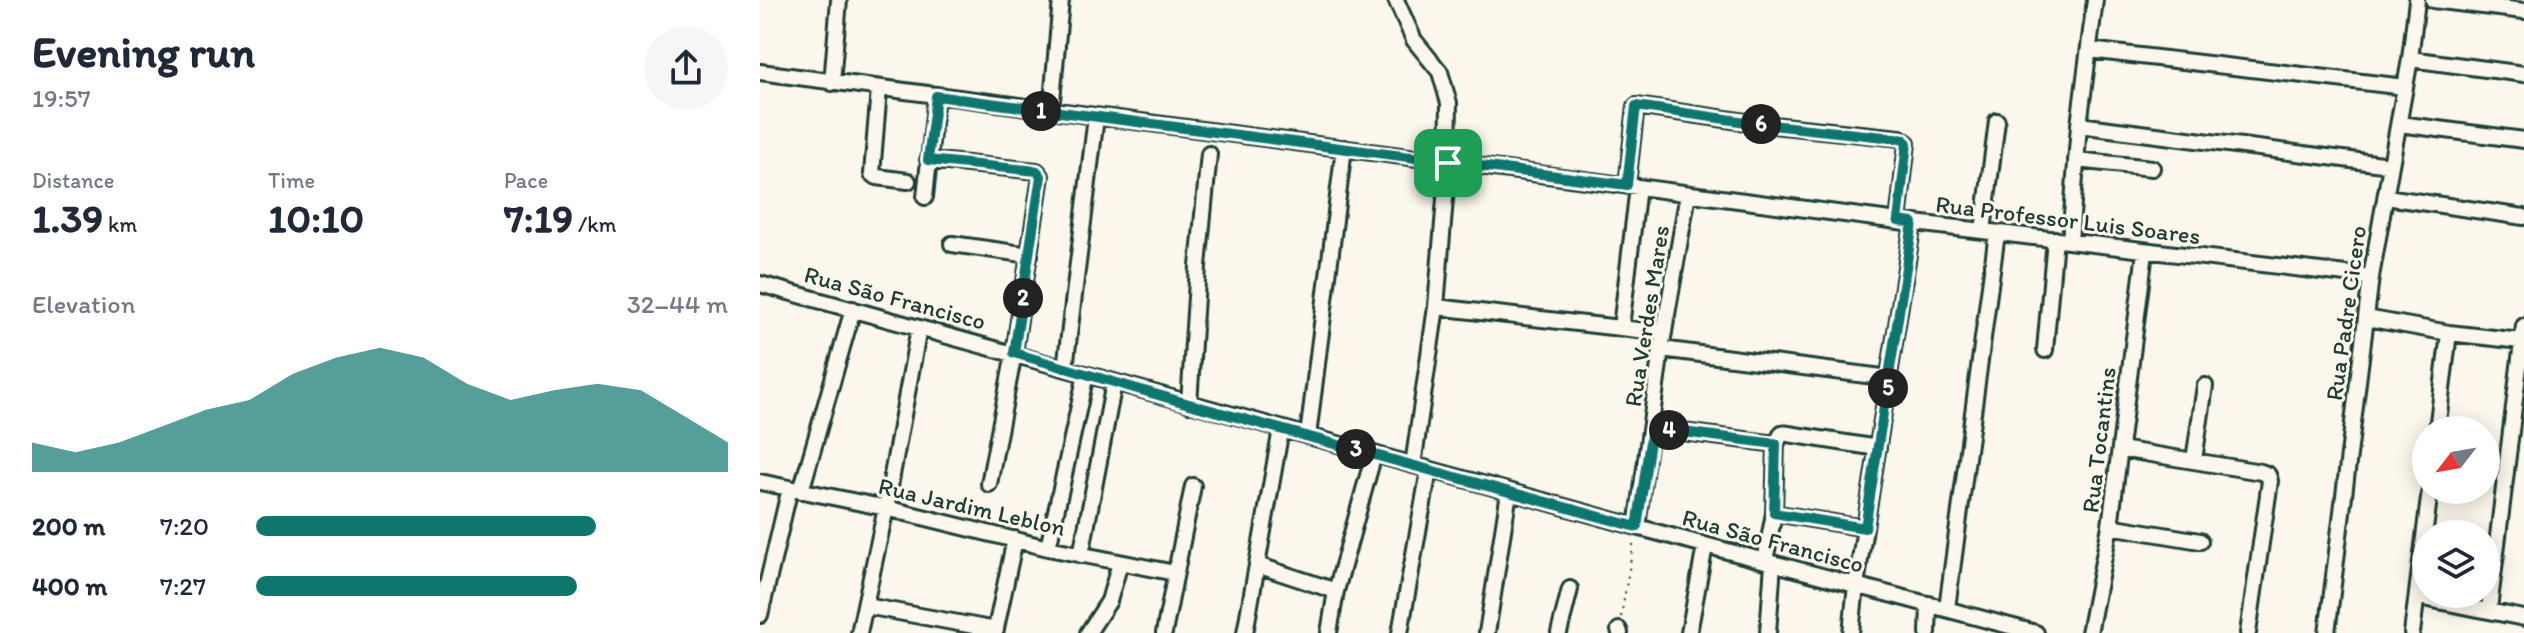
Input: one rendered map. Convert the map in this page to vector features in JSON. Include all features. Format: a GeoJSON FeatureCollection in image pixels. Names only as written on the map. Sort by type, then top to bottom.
{"type":"FeatureCollection","features":[{"type":"Feature","properties":{"kind":"street"},"geometry":{"type":"LineString","coordinates":[[832,83],[839,0]]}},
{"type":"Feature","properties":{"kind":"street"},"geometry":{"type":"LineString","coordinates":[[1051,112],[1061,0]]}},
{"type":"Feature","properties":{"kind":"street"},"geometry":{"type":"LineString","coordinates":[[1396,0],[1414,40],[1440,72],[1449,103],[1448,163],[1436,307],[1413,465]]}},
{"type":"Feature","properties":{"kind":"street"},"geometry":{"type":"LineString","coordinates":[[2045,350],[2076,160],[2095,0]]}},
{"type":"Feature","properties":{"kind":"street","name":"Rua Padre Cicero"},"geometry":{"type":"LineString","coordinates":[[2327,633],[2371,277],[2410,59],[2417,0]]}},
{"type":"Feature","properties":{"kind":"street"},"geometry":{"type":"LineString","coordinates":[[2433,0],[2524,11]]}},
{"type":"Feature","properties":{"kind":"street"},"geometry":{"type":"LineString","coordinates":[[2089,50],[2405,87]]}},
{"type":"Feature","properties":{"kind":"street"},"geometry":{"type":"LineString","coordinates":[[2410,59],[2524,74]]}},
{"type":"Feature","properties":{"kind":"street","name":"Rua Professor Luis Soares"},"geometry":{"type":"LineString","coordinates":[[760,72],[1905,222],[2371,277]]}},
{"type":"Feature","properties":{"kind":"street"},"geometry":{"type":"LineString","coordinates":[[879,89],[872,174],[908,181]]}},
{"type":"Feature","properties":{"kind":"street"},"geometry":{"type":"LineString","coordinates":[[925,197],[936,96]]}},
{"type":"Feature","properties":{"kind":"street"},"geometry":{"type":"LineString","coordinates":[[1621,327],[1636,106],[1753,123],[1900,138],[1907,143],[1905,222],[1890,378],[1851,633]]}},
{"type":"Feature","properties":{"kind":"street"},"geometry":{"type":"LineString","coordinates":[[1065,368],[1096,117]]}},
{"type":"Feature","properties":{"kind":"street"},"geometry":{"type":"LineString","coordinates":[[1947,608],[1990,232],[1997,121]]}},
{"type":"Feature","properties":{"kind":"street"},"geometry":{"type":"LineString","coordinates":[[2399,124],[2524,140]]}},
{"type":"Feature","properties":{"kind":"street"},"geometry":{"type":"LineString","coordinates":[[2079,125],[2390,165]]}},
{"type":"Feature","properties":{"kind":"street"},"geometry":{"type":"LineString","coordinates":[[1308,436],[1344,148]]}},
{"type":"Feature","properties":{"kind":"street"},"geometry":{"type":"LineString","coordinates":[[1189,404],[1209,154]]}},
{"type":"Feature","properties":{"kind":"street"},"geometry":{"type":"LineString","coordinates":[[928,160],[1040,173],[1042,180],[989,484]]}},
{"type":"Feature","properties":{"kind":"street"},"geometry":{"type":"LineString","coordinates":[[2076,160],[2152,168]]}},
{"type":"Feature","properties":{"kind":"street","name":"Rua Verdes Mares"},"geometry":{"type":"LineString","coordinates":[[1637,527],[1661,349],[1688,194]]}},
{"type":"Feature","properties":{"kind":"street"},"geometry":{"type":"LineString","coordinates":[[2386,197],[2524,217]]}},
{"type":"Feature","properties":{"kind":"street"},"geometry":{"type":"LineString","coordinates":[[952,244],[1030,255]]}},
{"type":"Feature","properties":{"kind":"street","name":"Rua Tocantins"},"geometry":{"type":"LineString","coordinates":[[2089,633],[2110,526],[2145,252]]}},
{"type":"Feature","properties":{"kind":"street","name":"Rua São Francisco"},"geometry":{"type":"LineString","coordinates":[[760,284],[1705,546],[1947,608],[2010,630],[2036,633]]}},
{"type":"Feature","properties":{"kind":"street"},"geometry":{"type":"LineString","coordinates":[[1436,307],[1664,333]]}},
{"type":"Feature","properties":{"kind":"street"},"geometry":{"type":"LineString","coordinates":[[760,615],[795,490],[853,309]]}},
{"type":"Feature","properties":{"kind":"street"},"geometry":{"type":"LineString","coordinates":[[2366,318],[2449,333],[2523,334],[2489,609]]}},
{"type":"Feature","properties":{"kind":"street"},"geometry":{"type":"LineString","coordinates":[[859,633],[919,328]]}},
{"type":"Feature","properties":{"kind":"street"},"geometry":{"type":"LineString","coordinates":[[2439,416],[2449,333]]}},
{"type":"Feature","properties":{"kind":"street"},"geometry":{"type":"LineString","coordinates":[[1661,349],[1890,378]]}},
{"type":"Feature","properties":{"kind":"street"},"geometry":{"type":"LineString","coordinates":[[1048,548],[1086,374]]}},
{"type":"Feature","properties":{"kind":"street"},"geometry":{"type":"LineString","coordinates":[[1081,555],[1114,383]]}},
{"type":"Feature","properties":{"kind":"street"},"geometry":{"type":"LineString","coordinates":[[2194,460],[2205,386]]}},
{"type":"Feature","properties":{"kind":"street"},"geometry":{"type":"LineString","coordinates":[[1652,428],[1776,444]]}},
{"type":"Feature","properties":{"kind":"street"},"geometry":{"type":"LineString","coordinates":[[1245,633],[1281,429]]}},
{"type":"Feature","properties":{"kind":"street"},"geometry":{"type":"LineString","coordinates":[[1768,633],[1776,444],[1782,433],[1878,448]]}},
{"type":"Feature","properties":{"kind":"street"},"geometry":{"type":"LineString","coordinates":[[2120,449],[2264,473],[2270,482],[2248,633]]}},
{"type":"Feature","properties":{"kind":"street"},"geometry":{"type":"LineString","coordinates":[[1329,633],[1336,591],[1374,454]]}},
{"type":"Feature","properties":{"kind":"street"},"geometry":{"type":"LineString","coordinates":[[1400,633],[1429,470]]}},
{"type":"Feature","properties":{"kind":"street","name":"Rua Jardim Leblon"},"geometry":{"type":"LineString","coordinates":[[760,482],[886,508],[1048,548],[1175,573]]}},
{"type":"Feature","properties":{"kind":"street"},"geometry":{"type":"LineString","coordinates":[[1164,633],[1193,486]]}},
{"type":"Feature","properties":{"kind":"street"},"geometry":{"type":"LineString","coordinates":[[1487,633],[1509,492]]}},
{"type":"Feature","properties":{"kind":"street"},"geometry":{"type":"LineString","coordinates":[[1774,513],[1865,528]]}},
{"type":"Feature","properties":{"kind":"street"},"geometry":{"type":"LineString","coordinates":[[2110,526],[2200,541]]}},
{"type":"Feature","properties":{"kind":"street"},"geometry":{"type":"LineString","coordinates":[[866,606],[995,631],[1015,539]]}},
{"type":"Feature","properties":{"kind":"street"},"geometry":{"type":"LineString","coordinates":[[1689,633],[1705,546]]}},
{"type":"Feature","properties":{"kind":"street"},"geometry":{"type":"LineString","coordinates":[[1088,633],[1109,601],[1120,563]]}},
{"type":"Feature","properties":{"kind":"street"},"geometry":{"type":"LineString","coordinates":[[1257,565],[1336,591]]}},
{"type":"Feature","properties":{"kind":"street"},"geometry":{"type":"LineString","coordinates":[[1559,633],[1570,589]]}},
{"type":"Feature","properties":{"kind":"street"},"geometry":{"type":"LineString","coordinates":[[1928,633],[1929,604]]}},
{"type":"Feature","properties":{"kind":"street"},"geometry":{"type":"LineString","coordinates":[[2412,633],[2416,608]]}},
{"type":"Feature","properties":{"kind":"street"},"geometry":{"type":"LineString","coordinates":[[2483,608],[2524,618]]}},
{"type":"Feature","properties":{"kind":"path"},"geometry":{"type":"LineString","coordinates":[[1619,631],[1637,527]]}},
{"type":"Feature","properties":{"kind":"route"},"geometry":{"type":"LineString","coordinates":[[936,96],[1448,163],[1627,185],[1636,106],[1905,140],[1898,221],[1913,223],[1865,528],[1774,513],[1776,444],[1652,428],[1637,527],[1014,353],[1042,180],[1040,173],[928,160],[936,96]]}}]}
